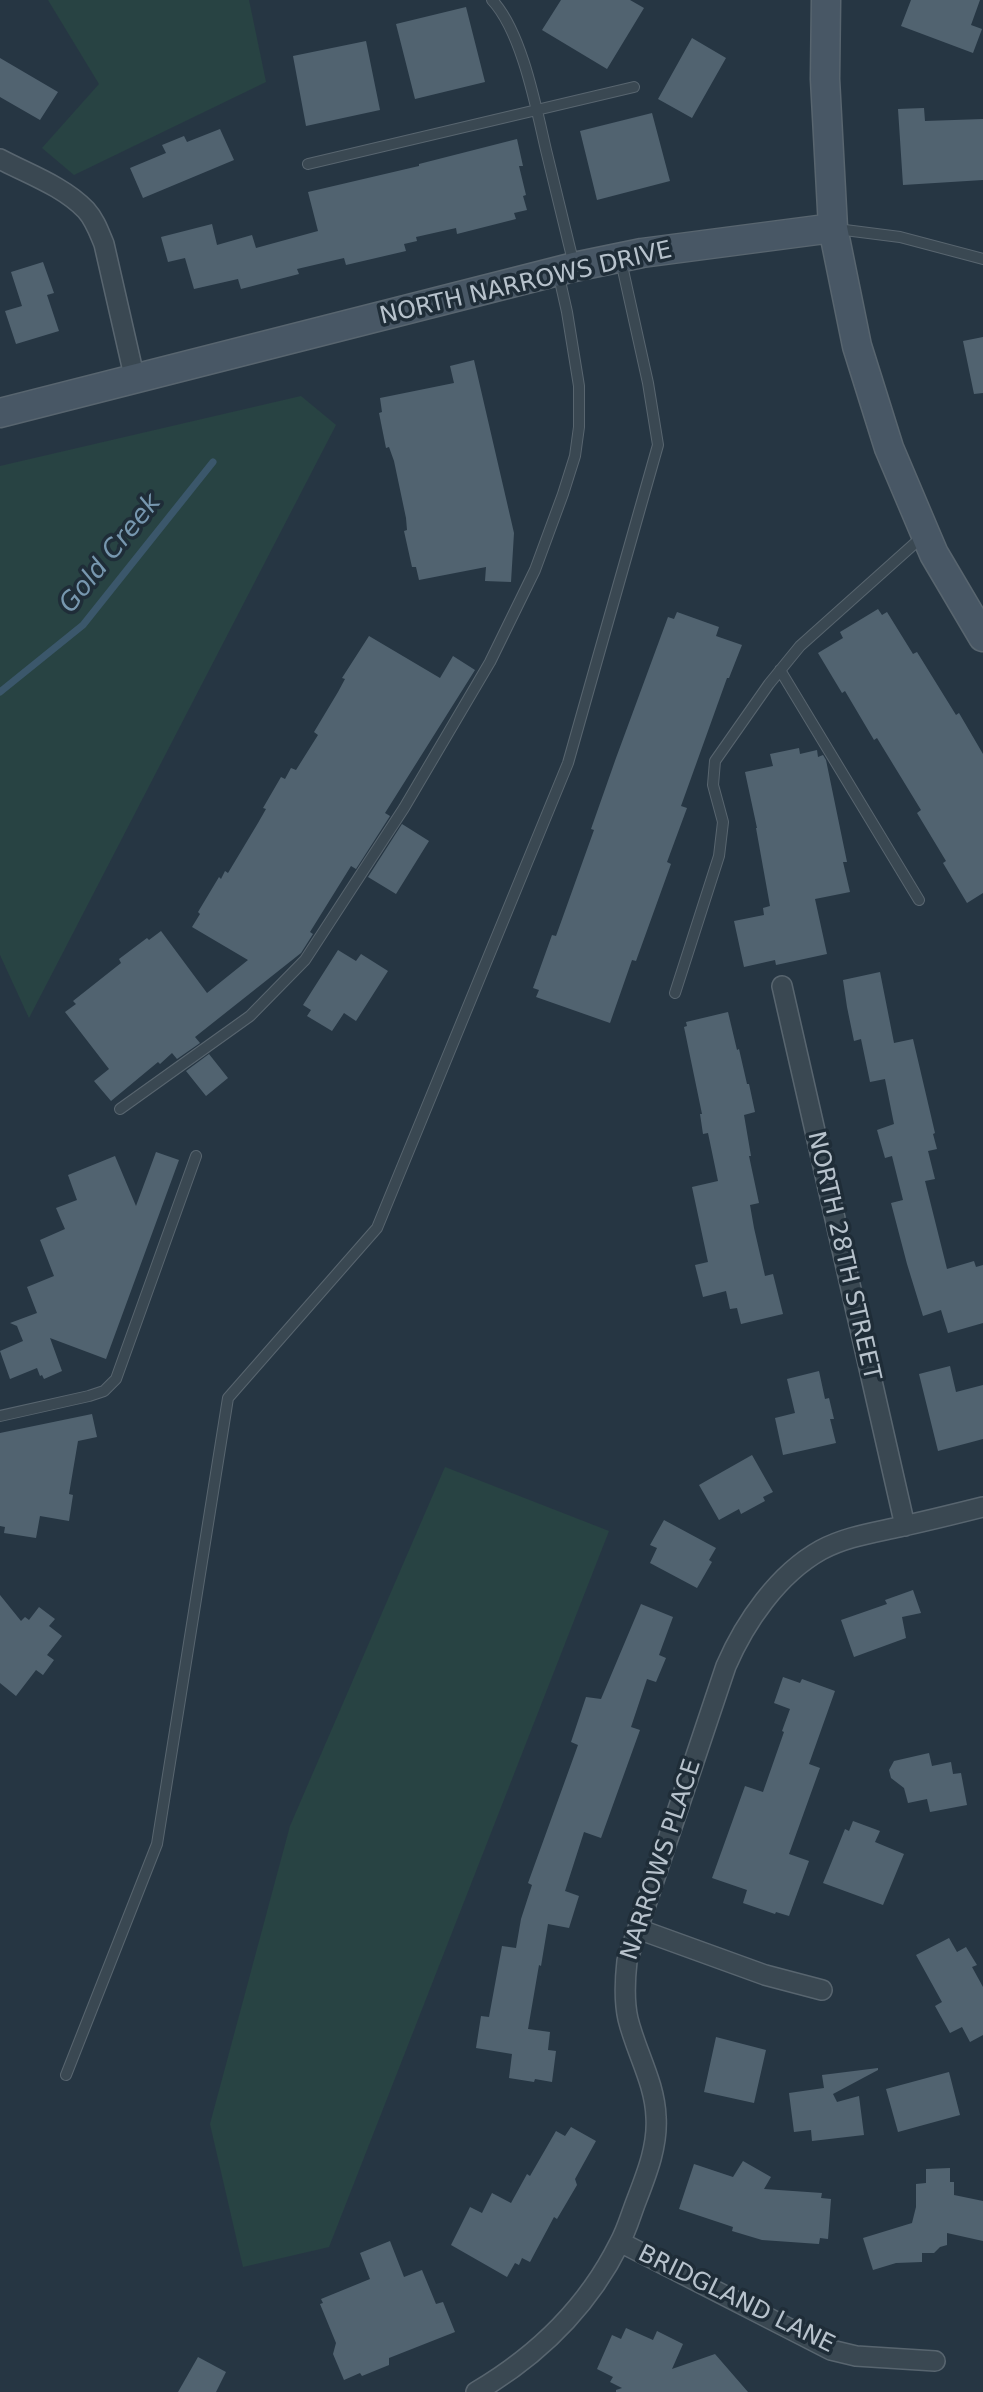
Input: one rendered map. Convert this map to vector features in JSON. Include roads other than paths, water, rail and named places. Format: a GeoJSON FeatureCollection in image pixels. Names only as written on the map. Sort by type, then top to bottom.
{"type":"FeatureCollection","features":[{"type":"Feature","properties":{"kind":"street"},"geometry":{"type":"LineString","coordinates":[[826,0],[825,79],[833,228],[857,345],[889,448],[934,554],[983,637]]}},
{"type":"Feature","properties":{"kind":"street"},"geometry":{"type":"LineString","coordinates":[[0,159],[56,187],[85,209],[96,224],[104,244],[135,380]]}},
{"type":"Feature","properties":{"kind":"street","name":"NORTH NARROWS DRIVE"},"geometry":{"type":"LineString","coordinates":[[0,413],[620,257],[833,228]]}},
{"type":"Feature","properties":{"kind":"street","name":"NORTH 28TH STREET"},"geometry":{"type":"LineString","coordinates":[[782,986],[905,1526]]}},
{"type":"Feature","properties":{"kind":"street","name":"NARROWS PLACE"},"geometry":{"type":"LineString","coordinates":[[476,2392],[509,2373],[553,2335],[599,2279],[620,2242],[647,2172],[656,2115],[643,2060],[628,2019],[625,1976],[627,1961],[726,1666],[737,1641],[782,1580],[820,1550],[847,1539],[983,1507]]}},
{"type":"Feature","properties":{"kind":"street"},"geometry":{"type":"LineString","coordinates":[[638,1929],[765,1975],[822,1990]]}},
{"type":"Feature","properties":{"kind":"street","name":"BRIDGLAND LANE"},"geometry":{"type":"LineString","coordinates":[[620,2242],[831,2350],[856,2356],[936,2361]]}},
{"type":"Feature","properties":{"kind":"lane"},"geometry":{"type":"LineString","coordinates":[[120,1110],[250,1016],[305,960],[404,808],[490,662],[535,570],[563,495],[579,427],[579,386],[567,312],[566,269],[537,110],[510,24],[492,0]]}},
{"type":"Feature","properties":{"kind":"lane"},"geometry":{"type":"LineString","coordinates":[[308,164],[634,87]]}},
{"type":"Feature","properties":{"kind":"lane"},"geometry":{"type":"LineString","coordinates":[[833,228],[900,237],[983,258]]}},
{"type":"Feature","properties":{"kind":"lane"},"geometry":{"type":"LineString","coordinates":[[66,2075],[157,1844],[228,1398],[377,1228],[568,763],[658,445],[648,383],[620,257]]}},
{"type":"Feature","properties":{"kind":"lane"},"geometry":{"type":"LineString","coordinates":[[675,993],[719,856],[723,822],[713,785],[715,761],[800,646],[925,533]]}},
{"type":"Feature","properties":{"kind":"lane"},"geometry":{"type":"LineString","coordinates":[[780,670],[919,901]]}},
{"type":"Feature","properties":{"kind":"lane"},"geometry":{"type":"LineString","coordinates":[[0,1416],[89,1396],[104,1391],[116,1379],[196,1156]]}},
{"type":"Feature","properties":{"kind":"waterway","name":"Gold Creek"},"geometry":{"type":"LineString","coordinates":[[0,692],[83,625],[213,462]]}}]}
